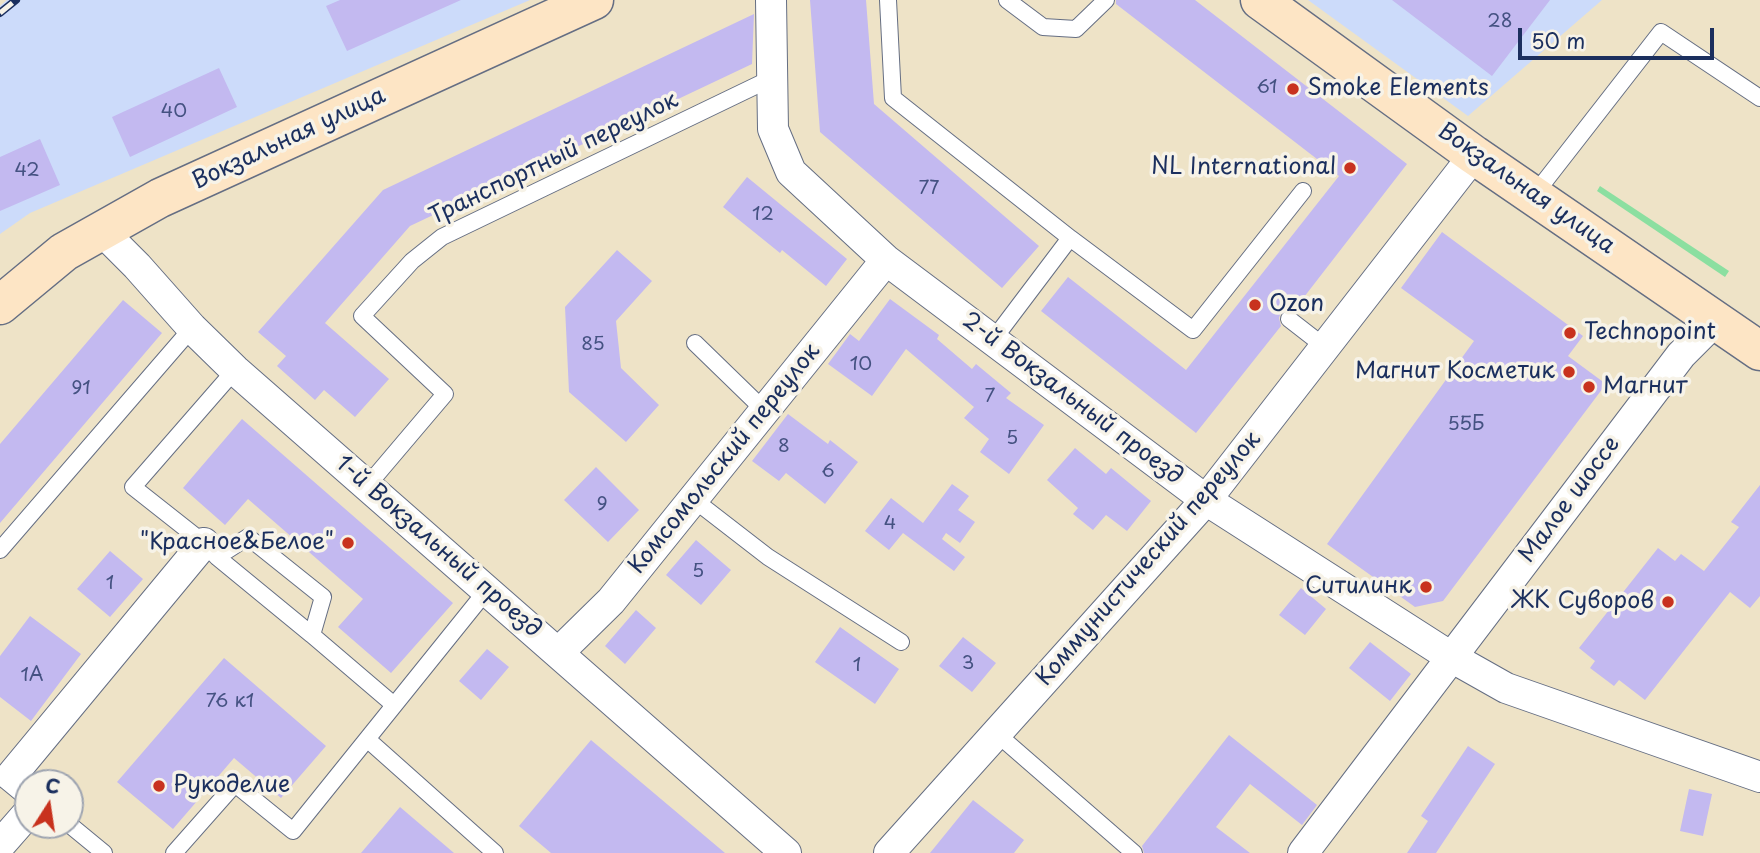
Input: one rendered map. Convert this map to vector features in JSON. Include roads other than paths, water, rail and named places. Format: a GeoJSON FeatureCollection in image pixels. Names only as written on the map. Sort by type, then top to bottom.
{"type":"FeatureCollection","features":[{"type":"Feature","properties":{"kind":"main road","name":"Вокзальная улица"},"geometry":{"type":"LineString","coordinates":[[0,305],[64,252],[173,192],[594,0]]}},
{"type":"Feature","properties":{"kind":"main road","name":"Вокзальная улица"},"geometry":{"type":"LineString","coordinates":[[1260,0],[1474,155],[1760,351]]}},
{"type":"Feature","properties":{"kind":"street","name":"2-й Вокзальный проезд"},"geometry":{"type":"LineString","coordinates":[[771,0],[774,129],[791,172],[886,260],[1206,500],[1451,657],[1506,688],[1760,776]]}},
{"type":"Feature","properties":{"kind":"street","name":"Коммунистический переулок"},"geometry":{"type":"LineString","coordinates":[[889,853],[1206,500],[1474,155]]}},
{"type":"Feature","properties":{"kind":"street","name":"1-й Вокзальный проезд"},"geometry":{"type":"LineString","coordinates":[[101,230],[235,370],[786,853]]}},
{"type":"Feature","properties":{"kind":"street","name":"Комсомольский переулок"},"geometry":{"type":"LineString","coordinates":[[558,653],[611,601],[886,260]]}},
{"type":"Feature","properties":{"kind":"street","name":"Малое шоссе"},"geometry":{"type":"LineString","coordinates":[[1303,853],[1681,355],[1716,320]]}},
{"type":"Feature","properties":{"kind":"street"},"geometry":{"type":"LineString","coordinates":[[13,778],[210,550]]}},
{"type":"Feature","properties":{"kind":"street"},"geometry":{"type":"LineString","coordinates":[[0,845],[14,829]]}},
{"type":"Feature","properties":{"kind":"lane"},"geometry":{"type":"LineString","coordinates":[[888,0],[893,98],[1070,238],[1193,330],[1303,191]]}},
{"type":"Feature","properties":{"kind":"lane"},"geometry":{"type":"LineString","coordinates":[[1007,0],[1042,27],[1076,29],[1106,0]]}},
{"type":"Feature","properties":{"kind":"lane"},"geometry":{"type":"LineString","coordinates":[[1534,195],[1661,32],[1760,98]]}},
{"type":"Feature","properties":{"kind":"lane","name":"Транспортный переулок"},"geometry":{"type":"LineString","coordinates":[[367,486],[445,394],[362,316],[412,261],[442,237],[772,78]]}},
{"type":"Feature","properties":{"kind":"lane"},"geometry":{"type":"LineString","coordinates":[[993,340],[1070,238]]}},
{"type":"Feature","properties":{"kind":"lane"},"geometry":{"type":"LineString","coordinates":[[1234,276],[1247,287]]}},
{"type":"Feature","properties":{"kind":"lane"},"geometry":{"type":"LineString","coordinates":[[1289,319],[1325,347]]}},
{"type":"Feature","properties":{"kind":"lane"},"geometry":{"type":"LineString","coordinates":[[0,550],[192,328]]}},
{"type":"Feature","properties":{"kind":"lane"},"geometry":{"type":"LineString","coordinates":[[695,343],[764,410]]}},
{"type":"Feature","properties":{"kind":"lane"},"geometry":{"type":"LineString","coordinates":[[235,370],[133,487],[394,705]]}},
{"type":"Feature","properties":{"kind":"lane"},"geometry":{"type":"LineString","coordinates":[[693,499],[768,556],[901,642]]}},
{"type":"Feature","properties":{"kind":"lane"},"geometry":{"type":"LineString","coordinates":[[210,550],[248,537],[323,597],[312,635]]}},
{"type":"Feature","properties":{"kind":"lane"},"geometry":{"type":"LineString","coordinates":[[174,853],[235,784],[293,831],[486,590]]}},
{"type":"Feature","properties":{"kind":"lane"},"geometry":{"type":"LineString","coordinates":[[996,733],[1134,853]]}},
{"type":"Feature","properties":{"kind":"lane"},"geometry":{"type":"LineString","coordinates":[[367,739],[495,853]]}},
{"type":"Feature","properties":{"kind":"lane"},"geometry":{"type":"LineString","coordinates":[[84,837],[104,853]]}},
{"type":"Feature","properties":{"kind":"railway"},"geometry":{"type":"LineString","coordinates":[[0,13],[16,0]]}},
{"type":"Feature","properties":{"kind":"place","name":"Smoke Elements"},"geometry":{"type":"Point","coordinates":[1293,89]}},
{"type":"Feature","properties":{"kind":"place","name":"NL International"},"geometry":{"type":"Point","coordinates":[1350,168]}},
{"type":"Feature","properties":{"kind":"place","name":"Ozon"},"geometry":{"type":"Point","coordinates":[1255,305]}},
{"type":"Feature","properties":{"kind":"place","name":"Technopoint"},"geometry":{"type":"Point","coordinates":[1570,333]}},
{"type":"Feature","properties":{"kind":"place","name":"Магнит Косметик"},"geometry":{"type":"Point","coordinates":[1569,372]}},
{"type":"Feature","properties":{"kind":"place","name":"Магнит"},"geometry":{"type":"Point","coordinates":[1589,387]}},
{"type":"Feature","properties":{"kind":"place","name":"\"Красное&Белое\""},"geometry":{"type":"Point","coordinates":[348,543]}},
{"type":"Feature","properties":{"kind":"place","name":"Ситилинк"},"geometry":{"type":"Point","coordinates":[1426,587]}},
{"type":"Feature","properties":{"kind":"place","name":"ЖК Суворов"},"geometry":{"type":"Point","coordinates":[1668,602]}},
{"type":"Feature","properties":{"kind":"place","name":"Рукоделие"},"geometry":{"type":"Point","coordinates":[159,786]}}]}
